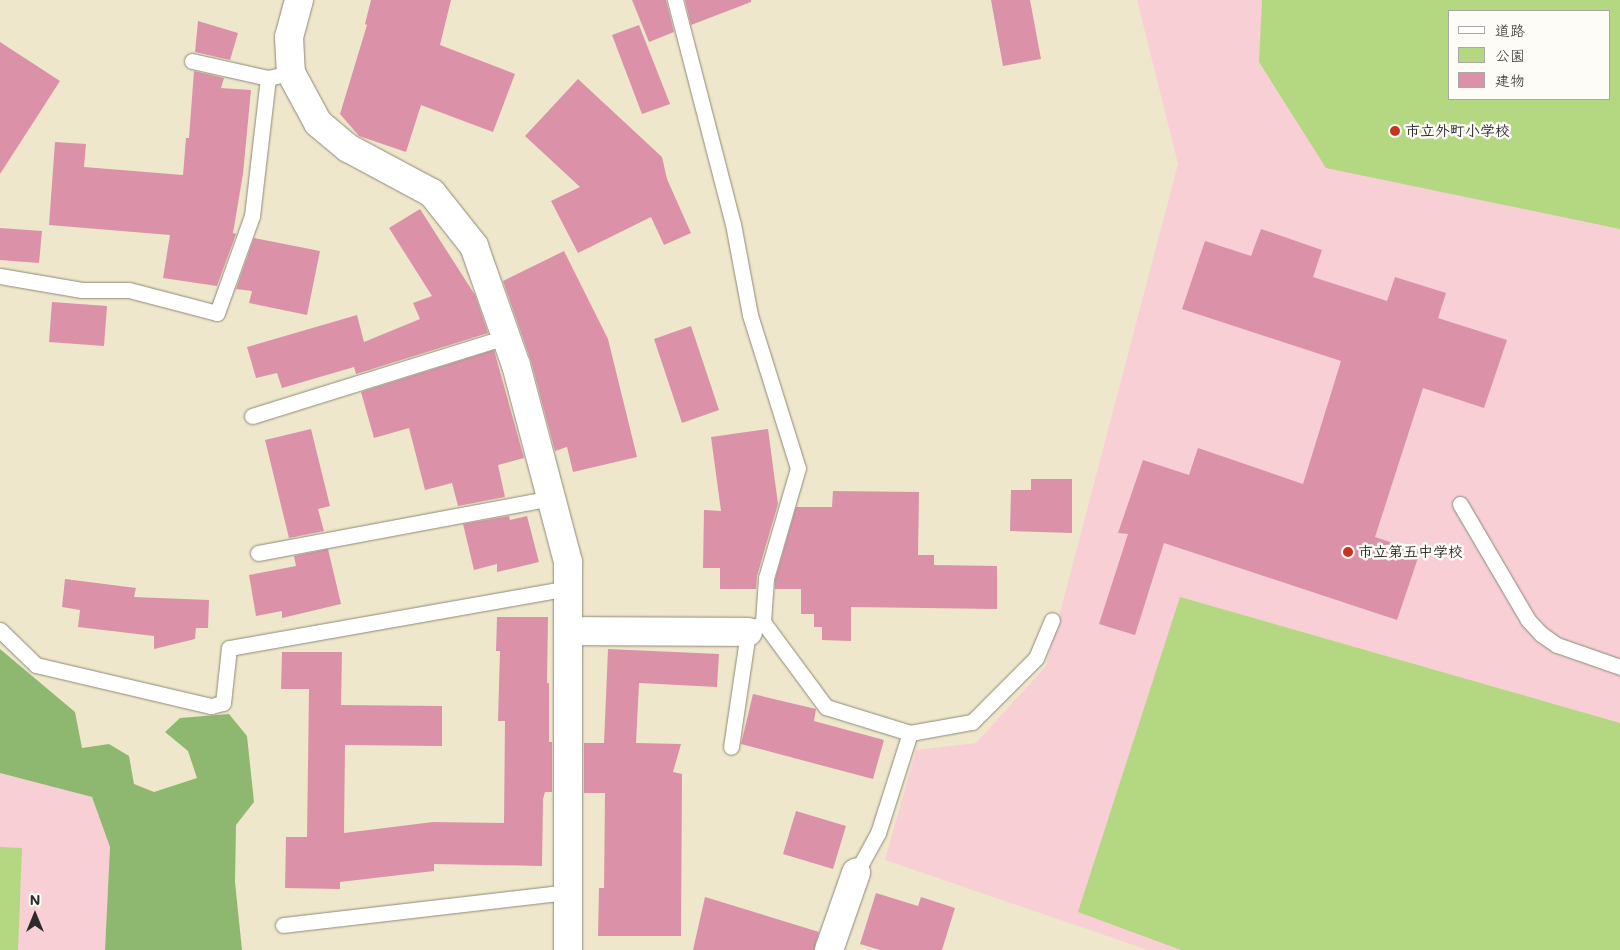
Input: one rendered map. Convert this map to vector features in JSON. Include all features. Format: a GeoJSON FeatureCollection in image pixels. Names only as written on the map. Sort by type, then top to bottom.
{"type":"FeatureCollection","features":[{"type":"Feature","properties":{"kind":"street"},"geometry":{"type":"LineString","coordinates":[[299,0],[280,76],[318,122],[348,148],[432,193],[474,246],[506,337],[552,498],[568,562],[568,950]]}},
{"type":"Feature","properties":{"kind":"street"},"geometry":{"type":"LineString","coordinates":[[568,631],[755,627]]}},
{"type":"Feature","properties":{"kind":"street"},"geometry":{"type":"LineString","coordinates":[[829,950],[856,873]]}},
{"type":"Feature","properties":{"kind":"lane"},"geometry":{"type":"LineString","coordinates":[[675,0],[733,224],[750,315],[798,468],[766,578],[731,747]]}},
{"type":"Feature","properties":{"kind":"lane"},"geometry":{"type":"LineString","coordinates":[[0,276],[82,290],[129,290],[217,313],[252,216],[280,76],[192,61]]}},
{"type":"Feature","properties":{"kind":"lane"},"geometry":{"type":"LineString","coordinates":[[252,416],[506,337]]}},
{"type":"Feature","properties":{"kind":"lane"},"geometry":{"type":"LineString","coordinates":[[258,553],[552,498]]}},
{"type":"Feature","properties":{"kind":"lane"},"geometry":{"type":"LineString","coordinates":[[1460,504],[1511,593],[1528,620],[1541,634],[1557,645],[1620,668]]}},
{"type":"Feature","properties":{"kind":"lane"},"geometry":{"type":"LineString","coordinates":[[0,630],[36,665],[211,706],[223,703],[229,648],[568,588]]}},
{"type":"Feature","properties":{"kind":"lane"},"geometry":{"type":"LineString","coordinates":[[755,627],[826,707],[910,733],[972,722],[1036,658],[1052,620]]}},
{"type":"Feature","properties":{"kind":"lane"},"geometry":{"type":"LineString","coordinates":[[856,873],[878,834],[910,733]]}},
{"type":"Feature","properties":{"kind":"lane"},"geometry":{"type":"LineString","coordinates":[[284,925],[568,892]]}},
{"type":"Feature","properties":{"kind":"shaded area","name":"市立第五中学校"},"geometry":{"type":"Polygon","coordinates":[[[1137,0],[1620,0],[1620,950],[1148,950],[885,860],[916,750],[976,743],[1046,666],[1178,164],[1137,0]]]}},
{"type":"Feature","properties":{"kind":"shaded area"},"geometry":{"type":"Polygon","coordinates":[[[0,773],[92,797],[110,847],[105,950],[0,950],[0,773]]]}},
{"type":"Feature","properties":{"kind":"green space","name":"市立外町小学校"},"geometry":{"type":"Polygon","coordinates":[[[1262,0],[1620,0],[1620,229],[1326,168],[1259,62],[1262,0]]]}},
{"type":"Feature","properties":{"kind":"green space"},"geometry":{"type":"Polygon","coordinates":[[[1180,597],[1620,723],[1620,950],[1181,950],[1078,912],[1180,597]]]}},
{"type":"Feature","properties":{"kind":"green space"},"geometry":{"type":"Polygon","coordinates":[[[0,649],[75,712],[82,748],[109,744],[129,756],[134,784],[154,792],[197,778],[188,751],[165,732],[180,718],[229,714],[247,736],[254,802],[236,825],[235,882],[242,950],[105,950],[110,847],[92,797],[0,773],[0,649]]]}},
{"type":"Feature","properties":{"kind":"green space"},"geometry":{"type":"Polygon","coordinates":[[[0,847],[22,848],[18,950],[0,950],[0,847]]]}},
{"type":"Feature","properties":{"kind":"building"},"geometry":{"type":"Polygon","coordinates":[[[371,0],[451,0],[440,45],[515,74],[493,132],[421,105],[406,152],[359,136],[340,114],[367,25],[365,24],[371,0]]]}},
{"type":"Feature","properties":{"kind":"building"},"geometry":{"type":"Polygon","coordinates":[[[632,0],[666,0],[674,32],[649,42],[632,0]]]}},
{"type":"Feature","properties":{"kind":"building"},"geometry":{"type":"Polygon","coordinates":[[[685,0],[751,0],[751,2],[691,25],[685,0]]]}},
{"type":"Feature","properties":{"kind":"building"},"geometry":{"type":"Polygon","coordinates":[[[991,0],[1030,0],[1041,59],[1003,66],[991,0]]]}},
{"type":"Feature","properties":{"kind":"building"},"geometry":{"type":"Polygon","coordinates":[[[198,21],[238,33],[230,60],[195,52],[198,21]]]}},
{"type":"Feature","properties":{"kind":"building"},"geometry":{"type":"Polygon","coordinates":[[[639,25],[670,104],[642,114],[612,35],[639,25]]]}},
{"type":"Feature","properties":{"kind":"building"},"geometry":{"type":"Polygon","coordinates":[[[0,42],[60,81],[0,174],[0,42]]]}},
{"type":"Feature","properties":{"kind":"building"},"geometry":{"type":"Polygon","coordinates":[[[194,71],[224,78],[221,88],[251,90],[243,174],[233,233],[236,234],[217,286],[163,278],[170,235],[49,225],[55,142],[86,144],[84,167],[183,175],[186,138],[189,138],[194,71]]]}},
{"type":"Feature","properties":{"kind":"building"},"geometry":{"type":"Polygon","coordinates":[[[578,79],[662,157],[667,179],[691,233],[664,245],[651,217],[578,253],[551,201],[580,187],[525,136],[578,79]]]}},
{"type":"Feature","properties":{"kind":"building"},"geometry":{"type":"Polygon","coordinates":[[[420,209],[475,295],[488,333],[356,374],[354,367],[282,388],[277,373],[256,378],[247,347],[357,315],[364,342],[420,319],[413,303],[432,296],[389,228],[420,209]]]}},
{"type":"Feature","properties":{"kind":"building"},"geometry":{"type":"Polygon","coordinates":[[[0,228],[42,231],[39,263],[0,260],[0,228]]]}},
{"type":"Feature","properties":{"kind":"building"},"geometry":{"type":"Polygon","coordinates":[[[1261,229],[1322,250],[1313,277],[1387,301],[1395,277],[1446,293],[1438,318],[1507,340],[1484,408],[1423,388],[1375,537],[1420,552],[1397,620],[1164,543],[1135,635],[1099,624],[1128,534],[1118,533],[1143,460],[1189,475],[1198,448],[1303,484],[1341,361],[1182,309],[1205,241],[1251,256],[1261,229]]]}},
{"type":"Feature","properties":{"kind":"building"},"geometry":{"type":"Polygon","coordinates":[[[254,238],[320,251],[307,315],[249,303],[252,291],[236,289],[254,238]]]}},
{"type":"Feature","properties":{"kind":"building"},"geometry":{"type":"Polygon","coordinates":[[[564,251],[608,339],[637,457],[573,472],[567,447],[555,451],[531,361],[503,281],[564,251]]]}},
{"type":"Feature","properties":{"kind":"building"},"geometry":{"type":"Polygon","coordinates":[[[52,302],[107,306],[104,346],[49,342],[52,302]]]}},
{"type":"Feature","properties":{"kind":"building"},"geometry":{"type":"Polygon","coordinates":[[[691,326],[719,410],[682,423],[654,339],[691,326]]]}},
{"type":"Feature","properties":{"kind":"building"},"geometry":{"type":"Polygon","coordinates":[[[494,350],[524,458],[498,465],[505,497],[458,506],[452,483],[425,490],[409,428],[374,438],[361,392],[494,350]]]}},
{"type":"Feature","properties":{"kind":"building"},"geometry":{"type":"Polygon","coordinates":[[[311,429],[330,506],[318,509],[324,531],[289,538],[265,440],[311,429]]]}},
{"type":"Feature","properties":{"kind":"building"},"geometry":{"type":"Polygon","coordinates":[[[768,429],[778,504],[757,576],[756,589],[720,589],[720,568],[703,568],[704,510],[721,511],[711,437],[768,429]]]}},
{"type":"Feature","properties":{"kind":"building"},"geometry":{"type":"Polygon","coordinates":[[[1031,479],[1072,479],[1072,533],[1010,531],[1011,490],[1031,490],[1031,479]]]}},
{"type":"Feature","properties":{"kind":"building"},"geometry":{"type":"Polygon","coordinates":[[[833,491],[919,492],[918,555],[934,555],[934,565],[997,566],[997,609],[851,607],[851,641],[822,640],[822,627],[814,627],[814,614],[801,614],[801,589],[775,589],[775,580],[796,507],[832,507],[833,491]]]}},
{"type":"Feature","properties":{"kind":"building"},"geometry":{"type":"Polygon","coordinates":[[[509,516],[510,520],[527,516],[539,562],[497,572],[497,564],[474,570],[463,524],[509,516]]]}},
{"type":"Feature","properties":{"kind":"building"},"geometry":{"type":"Polygon","coordinates":[[[328,549],[341,604],[282,618],[282,611],[256,616],[249,575],[296,566],[294,556],[328,549]]]}},
{"type":"Feature","properties":{"kind":"building"},"geometry":{"type":"Polygon","coordinates":[[[65,579],[136,588],[134,597],[209,600],[208,628],[196,628],[195,639],[154,649],[154,636],[78,627],[80,610],[62,607],[65,579]]]}},
{"type":"Feature","properties":{"kind":"building"},"geometry":{"type":"Polygon","coordinates":[[[497,617],[548,617],[547,683],[549,683],[549,742],[552,742],[552,792],[545,792],[543,799],[542,866],[434,864],[434,871],[340,882],[340,889],[285,888],[286,837],[307,837],[309,689],[281,689],[282,652],[342,652],[341,705],[442,706],[442,746],[345,745],[344,833],[433,822],[504,823],[505,721],[498,721],[500,651],[496,651],[497,617]]]}},
{"type":"Feature","properties":{"kind":"building"},"geometry":{"type":"Polygon","coordinates":[[[608,649],[719,654],[717,687],[639,683],[636,743],[681,744],[673,772],[682,774],[681,936],[598,936],[599,888],[604,888],[605,793],[584,793],[584,743],[604,743],[608,649]]]}},
{"type":"Feature","properties":{"kind":"building"},"geometry":{"type":"Polygon","coordinates":[[[753,694],[816,709],[814,721],[884,740],[873,779],[741,744],[753,694]]]}},
{"type":"Feature","properties":{"kind":"building"},"geometry":{"type":"Polygon","coordinates":[[[796,811],[846,826],[833,869],[783,854],[796,811]]]}},
{"type":"Feature","properties":{"kind":"building"},"geometry":{"type":"Polygon","coordinates":[[[876,893],[918,906],[921,897],[955,908],[942,950],[880,950],[860,944],[876,893]]]}},
{"type":"Feature","properties":{"kind":"building"},"geometry":{"type":"Polygon","coordinates":[[[705,897],[819,932],[814,950],[693,950],[705,897]]]}},
{"type":"Feature","properties":{"kind":"place","name":"市立外町小学校"},"geometry":{"type":"Point","coordinates":[1395,131]}},
{"type":"Feature","properties":{"kind":"place","name":"市立第五中学校"},"geometry":{"type":"Point","coordinates":[1348,552]}}]}
